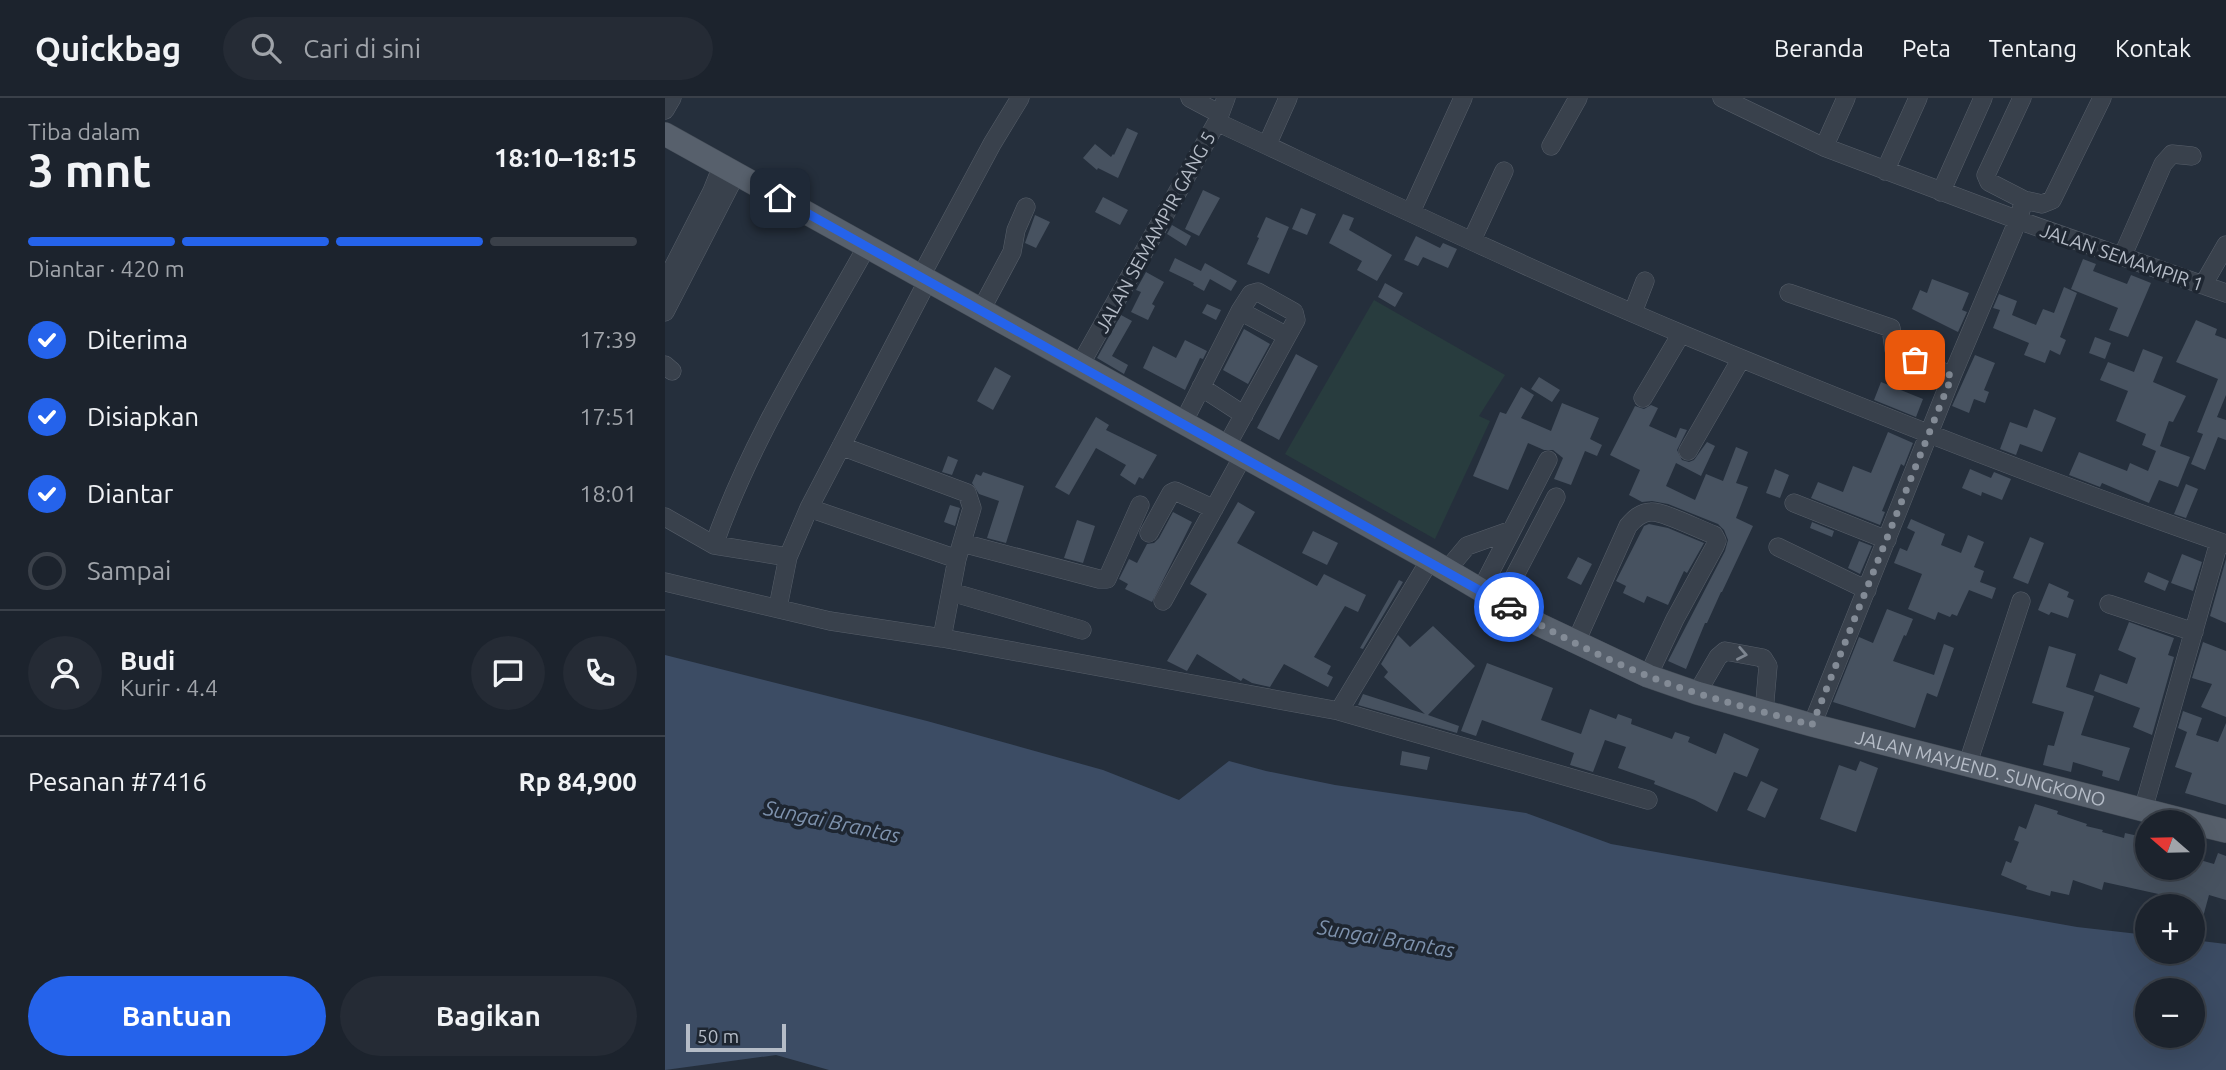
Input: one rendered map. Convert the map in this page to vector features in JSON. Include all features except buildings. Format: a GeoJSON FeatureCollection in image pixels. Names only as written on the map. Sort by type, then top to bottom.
{"type":"FeatureCollection","features":[{"type":"Feature","properties":{"kind":"main road","name":"JALAN MAYJEND. SUNGKONO"},"geometry":{"type":"LineString","coordinates":[[665,134],[1438,565],[1540,625],[1648,676],[1697,693],[1812,725],[2143,810]]}},
{"type":"Feature","properties":{"kind":"main road","name":"JALAN MAYJEND. SUNGKONO"},"geometry":{"type":"LineString","coordinates":[[2205,826],[2226,831]]}},
{"type":"Feature","properties":{"kind":"street"},"geometry":{"type":"LineString","coordinates":[[665,110],[672,98]]}},
{"type":"Feature","properties":{"kind":"street"},"geometry":{"type":"LineString","coordinates":[[778,607],[788,557],[809,508],[992,144],[1020,98]]}},
{"type":"Feature","properties":{"kind":"street"},"geometry":{"type":"LineString","coordinates":[[1190,98],[1221,111],[1267,145],[1681,334],[1930,435],[2223,543],[2194,632],[2143,810]]}},
{"type":"Feature","properties":{"kind":"street"},"geometry":{"type":"LineString","coordinates":[[1267,145],[1287,98]]}},
{"type":"Feature","properties":{"kind":"street"},"geometry":{"type":"LineString","coordinates":[[1411,212],[1463,98]]}},
{"type":"Feature","properties":{"kind":"street"},"geometry":{"type":"LineString","coordinates":[[1551,146],[1578,98]]}},
{"type":"Feature","properties":{"kind":"street","name":"JALAN SEMAMPIR 1"},"geometry":{"type":"LineString","coordinates":[[1722,98],[1824,147],[1885,171],[2226,293]]}},
{"type":"Feature","properties":{"kind":"street"},"geometry":{"type":"LineString","coordinates":[[1824,147],[1846,98]]}},
{"type":"Feature","properties":{"kind":"street"},"geometry":{"type":"LineString","coordinates":[[1885,171],[1918,98]]}},
{"type":"Feature","properties":{"kind":"street"},"geometry":{"type":"LineString","coordinates":[[1941,192],[1983,98]]}},
{"type":"Feature","properties":{"kind":"street"},"geometry":{"type":"LineString","coordinates":[[2022,98],[1986,175],[1989,183],[2024,200],[2042,204],[2048,204],[2052,200],[2102,98]]}},
{"type":"Feature","properties":{"kind":"street","name":"JALAN SEMAMPIR GANG 5"},"geometry":{"type":"LineString","coordinates":[[1080,365],[1221,111]]}},
{"type":"Feature","properties":{"kind":"street"},"geometry":{"type":"LineString","coordinates":[[2122,257],[2163,164],[2172,155],[2192,156]]}},
{"type":"Feature","properties":{"kind":"street"},"geometry":{"type":"LineString","coordinates":[[665,282],[712,191],[729,170]]}},
{"type":"Feature","properties":{"kind":"street"},"geometry":{"type":"LineString","coordinates":[[665,312],[729,170]]}},
{"type":"Feature","properties":{"kind":"street"},"geometry":{"type":"LineString","coordinates":[[1472,240],[1504,171]]}},
{"type":"Feature","properties":{"kind":"street"},"geometry":{"type":"LineString","coordinates":[[1812,725],[2024,200]]}},
{"type":"Feature","properties":{"kind":"street"},"geometry":{"type":"LineString","coordinates":[[981,310],[1012,253],[1016,230],[1026,207]]}},
{"type":"Feature","properties":{"kind":"street"},"geometry":{"type":"LineString","coordinates":[[2203,285],[2226,245]]}},
{"type":"Feature","properties":{"kind":"street"},"geometry":{"type":"LineString","coordinates":[[714,545],[725,513],[759,441],[867,246]]}},
{"type":"Feature","properties":{"kind":"street"},"geometry":{"type":"LineString","coordinates":[[1633,312],[1645,281]]}},
{"type":"Feature","properties":{"kind":"street"},"geometry":{"type":"LineString","coordinates":[[1163,601],[1214,509],[1244,415],[1296,320],[1294,312],[1277,301],[1254,292],[1240,311],[1182,423]]}},
{"type":"Feature","properties":{"kind":"street"},"geometry":{"type":"LineString","coordinates":[[1789,293],[1891,328],[1893,348],[1896,351],[1952,376]]}},
{"type":"Feature","properties":{"kind":"street"},"geometry":{"type":"LineString","coordinates":[[1240,311],[1287,336]]}},
{"type":"Feature","properties":{"kind":"street"},"geometry":{"type":"LineString","coordinates":[[1643,398],[1681,334]]}},
{"type":"Feature","properties":{"kind":"street"},"geometry":{"type":"LineString","coordinates":[[1688,451],[1741,359]]}},
{"type":"Feature","properties":{"kind":"street"},"geometry":{"type":"LineString","coordinates":[[1201,387],[1244,415]]}},
{"type":"Feature","properties":{"kind":"street"},"geometry":{"type":"LineString","coordinates":[[841,446],[967,493],[972,508],[942,638]]}},
{"type":"Feature","properties":{"kind":"street"},"geometry":{"type":"LineString","coordinates":[[1491,596],[1512,530],[1548,460]]}},
{"type":"Feature","properties":{"kind":"street"},"geometry":{"type":"LineString","coordinates":[[1149,533],[1171,493],[1175,491],[1214,509]]}},
{"type":"Feature","properties":{"kind":"street"},"geometry":{"type":"LineString","coordinates":[[1491,596],[1556,497]]}},
{"type":"Feature","properties":{"kind":"street"},"geometry":{"type":"LineString","coordinates":[[1794,503],[1887,540]]}},
{"type":"Feature","properties":{"kind":"street"},"geometry":{"type":"LineString","coordinates":[[809,508],[960,551],[1107,579],[1140,505]]}},
{"type":"Feature","properties":{"kind":"street"},"geometry":{"type":"LineString","coordinates":[[1576,642],[1628,526],[1634,519],[1655,512],[1714,535],[1717,541],[1715,546],[1675,619],[1648,676]]}},
{"type":"Feature","properties":{"kind":"street"},"geometry":{"type":"LineString","coordinates":[[665,517],[714,545],[788,557]]}},
{"type":"Feature","properties":{"kind":"street"},"geometry":{"type":"LineString","coordinates":[[1339,711],[1438,565],[1467,546],[1512,530]]}},
{"type":"Feature","properties":{"kind":"street"},"geometry":{"type":"LineString","coordinates":[[1778,547],[1867,590]]}},
{"type":"Feature","properties":{"kind":"street"},"geometry":{"type":"LineString","coordinates":[[665,582],[830,621],[942,638],[1339,711],[1648,800]]}},
{"type":"Feature","properties":{"kind":"street"},"geometry":{"type":"LineString","coordinates":[[951,593],[1082,630]]}},
{"type":"Feature","properties":{"kind":"street"},"geometry":{"type":"LineString","coordinates":[[1968,763],[2021,601]]}},
{"type":"Feature","properties":{"kind":"street"},"geometry":{"type":"LineString","coordinates":[[2109,604],[2194,632]]}},
{"type":"Feature","properties":{"kind":"street"},"geometry":{"type":"LineString","coordinates":[[1697,693],[1718,657],[1725,651],[1763,659],[1768,666],[1764,712]]}},
{"type":"Feature","properties":{"kind":"green space"},"geometry":{"type":"Polygon","coordinates":[[[1374,300],[1505,375],[1479,416],[1490,421],[1435,539],[1285,454],[1374,300]]]}},
{"type":"Feature","properties":{"kind":"water","name":"Sungai Brantas"},"geometry":{"type":"Polygon","coordinates":[[[665,655],[927,721],[1103,770],[1179,800],[1229,761],[1335,785],[1526,813],[1611,844],[2077,927],[2135,934],[2135,964],[2205,964],[2205,941],[2226,944],[2226,1070],[829,1070],[776,1055],[665,1070],[665,655]]]}},
{"type":"Feature","properties":{"kind":"way so far"},"geometry":{"type":"LineString","coordinates":[[1509,607],[1540,625],[1648,676],[1697,693],[1812,725],[1952,376],[1915,360]]}},
{"type":"Feature","properties":{"kind":"route"},"geometry":{"type":"LineString","coordinates":[[780,198],[1509,607]]}}]}
